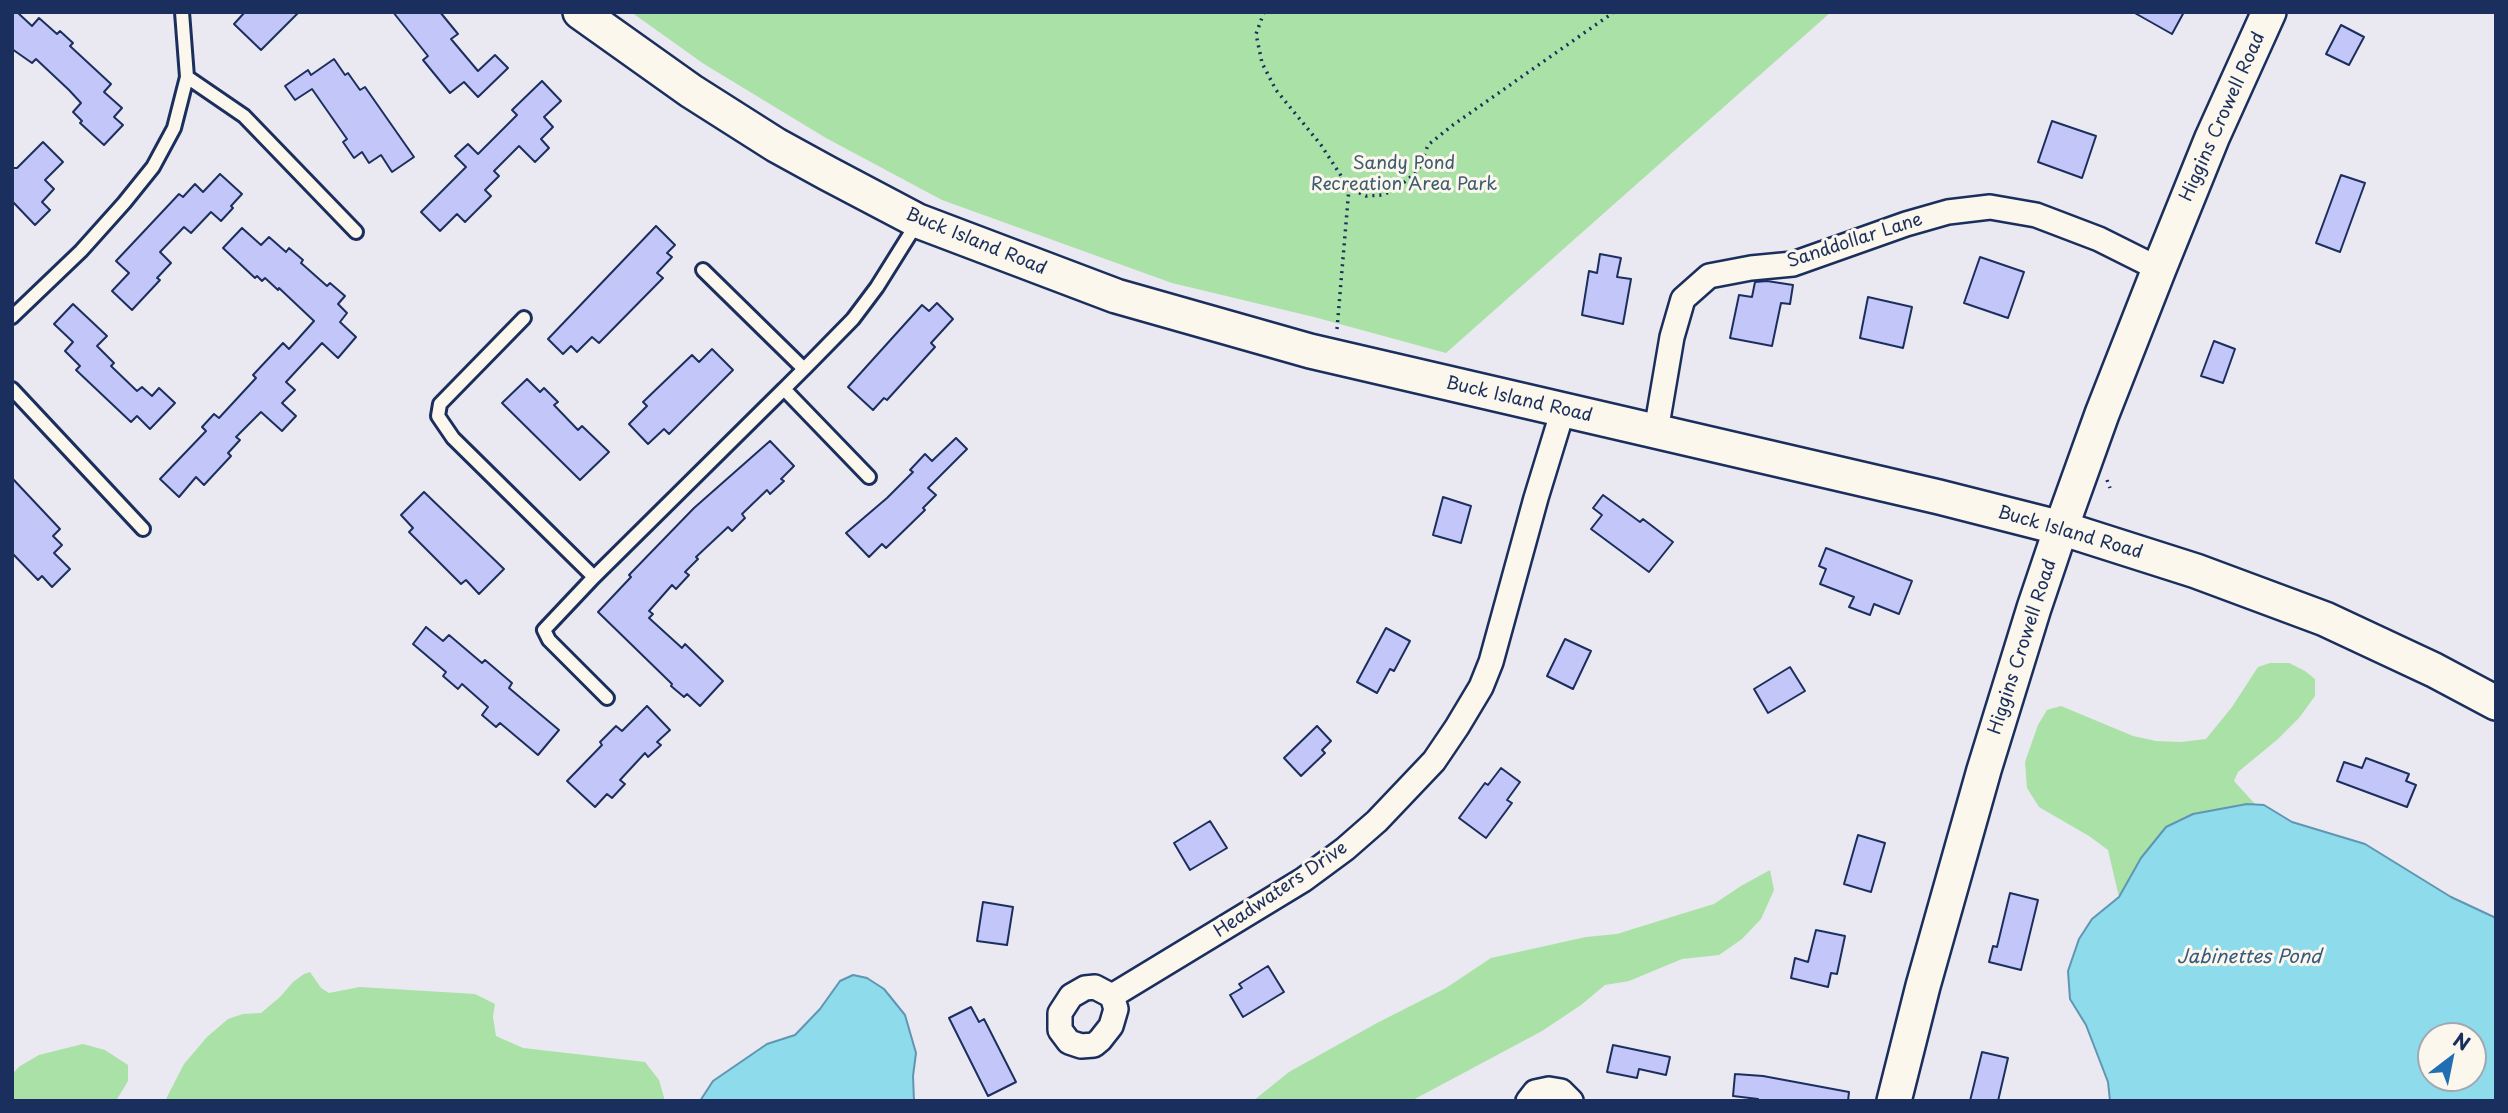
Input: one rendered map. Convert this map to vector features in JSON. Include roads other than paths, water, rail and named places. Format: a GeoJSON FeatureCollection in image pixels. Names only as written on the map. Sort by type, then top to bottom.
{"type":"FeatureCollection","features":[{"type":"Feature","properties":{"kind":"main road","name":"Buck Island Road"},"geometry":{"type":"LineString","coordinates":[[580,12],[691,91],[776,145],[919,220],[1116,296],[1335,357],[1656,430],[2061,528],[2196,571],[2325,619],[2434,670],[2496,703]]}},
{"type":"Feature","properties":{"kind":"main road","name":"Higgins Crowell Road"},"geometry":{"type":"LineString","coordinates":[[1894,1101],[1923,986],[1984,770],[2061,528],[2159,269],[2212,138],[2269,12]]}},
{"type":"Feature","properties":{"kind":"street","name":"Sanddollar Lane"},"geometry":{"type":"LineString","coordinates":[[1656,430],[1672,337],[1684,299],[1709,276],[1793,264],[1906,224],[1948,212],[1990,207],[2036,215],[2099,239],[2159,269]]}},
{"type":"Feature","properties":{"kind":"street","name":"Headwaters Drive"},"geometry":{"type":"LineString","coordinates":[[1112,996],[1292,887],[1345,849],[1409,790],[1434,761],[1463,717],[1492,662],[1563,410]]}},
{"type":"Feature","properties":{"kind":"street"},"geometry":{"type":"LineString","coordinates":[[1528,1101],[1535,1092],[1549,1089],[1561,1091],[1571,1101]]}},
{"type":"Feature","properties":{"kind":"lane"},"geometry":{"type":"LineString","coordinates":[[12,317],[81,251],[153,167],[174,128],[187,76],[182,12]]}},
{"type":"Feature","properties":{"kind":"lane"},"geometry":{"type":"LineString","coordinates":[[187,76],[244,116],[356,232]]}},
{"type":"Feature","properties":{"kind":"lane"},"geometry":{"type":"LineString","coordinates":[[607,698],[549,640],[544,630],[853,319],[877,287],[919,220]]}},
{"type":"Feature","properties":{"kind":"lane"},"geometry":{"type":"LineString","coordinates":[[703,270],[804,369]]}},
{"type":"Feature","properties":{"kind":"lane"},"geometry":{"type":"LineString","coordinates":[[524,318],[440,404],[438,416],[453,438],[594,577]]}},
{"type":"Feature","properties":{"kind":"lane"},"geometry":{"type":"LineString","coordinates":[[12,388],[143,529]]}},
{"type":"Feature","properties":{"kind":"lane"},"geometry":{"type":"LineString","coordinates":[[784,389],[869,477]]}},
{"type":"Feature","properties":{"kind":"water","name":"Jabinettes Pond"},"geometry":{"type":"Polygon","coordinates":[[[2247,804],[2264,805],[2292,822],[2365,844],[2451,897],[2496,918],[2496,1101],[2110,1101],[2108,1082],[2086,1025],[2070,999],[2068,971],[2079,939],[2092,919],[2119,897],[2141,858],[2166,827],[2193,814],[2247,804]]]}},
{"type":"Feature","properties":{"kind":"water"},"geometry":{"type":"Polygon","coordinates":[[[853,975],[867,978],[884,989],[905,1015],[916,1053],[914,1101],[700,1101],[713,1081],[767,1044],[795,1035],[820,1009],[840,981],[853,975]]]}},
{"type":"Feature","properties":{"kind":"park label","name":"Sandy Pond Recreation Area Park"},"geometry":{"type":"Point","coordinates":[1404,174]}}]}
